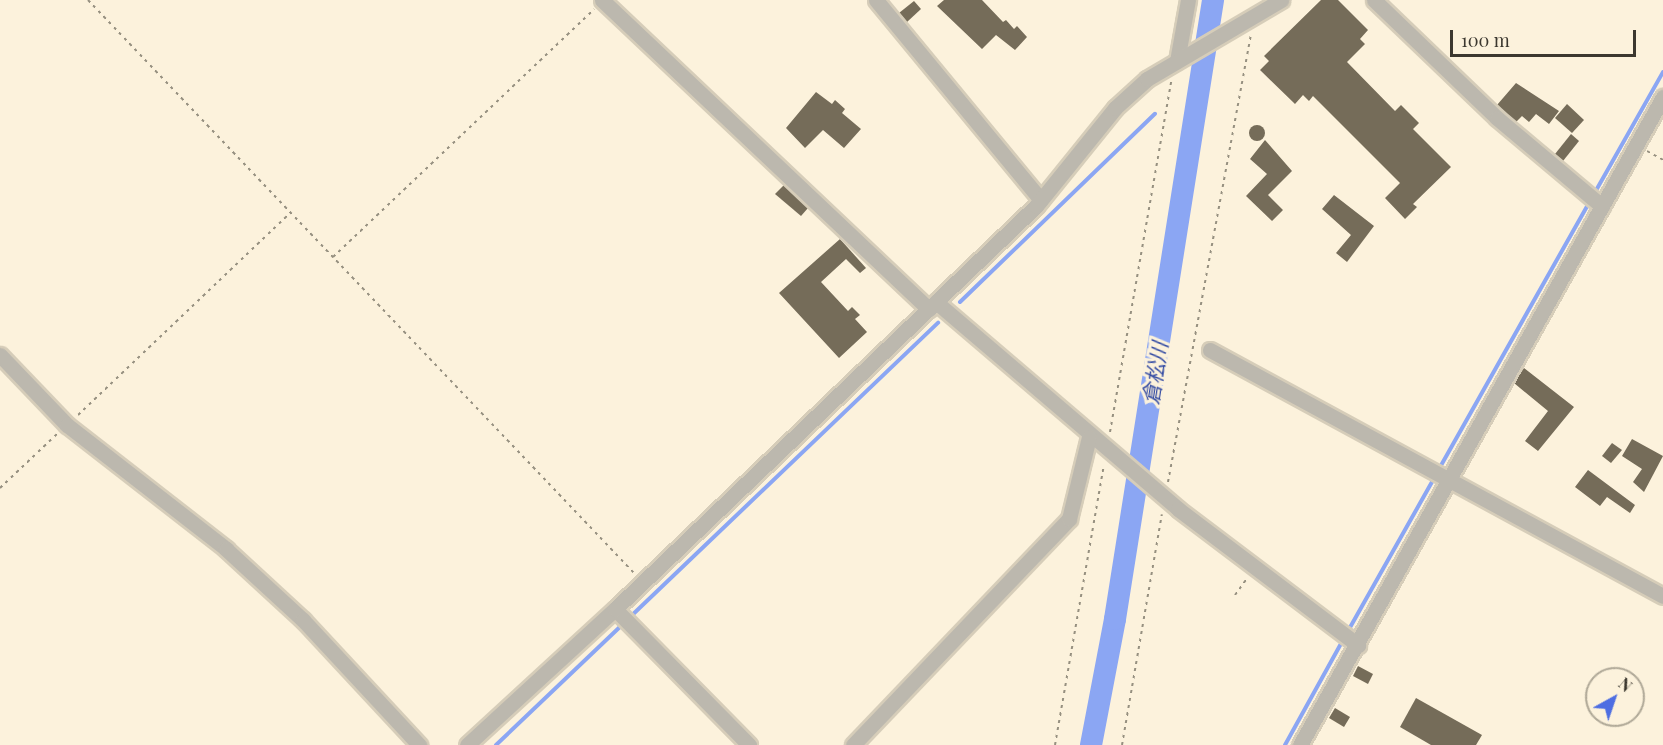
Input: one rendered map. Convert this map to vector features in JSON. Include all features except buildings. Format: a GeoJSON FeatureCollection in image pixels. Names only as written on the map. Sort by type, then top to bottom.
{"type":"FeatureCollection","features":[{"type":"Feature","properties":{"kind":"street"},"geometry":{"type":"LineString","coordinates":[[603,0],[933,305],[1178,509],[1349,639]]}},
{"type":"Feature","properties":{"kind":"street"},"geometry":{"type":"LineString","coordinates":[[876,0],[1041,200]]}},
{"type":"Feature","properties":{"kind":"street"},"geometry":{"type":"LineString","coordinates":[[1177,61],[1188,0]]}},
{"type":"Feature","properties":{"kind":"street"},"geometry":{"type":"LineString","coordinates":[[467,745],[618,612],[641,580],[1041,200],[1115,108],[1147,79],[1281,0]]}},
{"type":"Feature","properties":{"kind":"street"},"geometry":{"type":"LineString","coordinates":[[1374,0],[1497,118],[1602,206]]}},
{"type":"Feature","properties":{"kind":"street"},"geometry":{"type":"LineString","coordinates":[[1300,745],[1349,639],[1448,478],[1663,97]]}},
{"type":"Feature","properties":{"kind":"street"},"geometry":{"type":"LineString","coordinates":[[1210,350],[1663,596]]}},
{"type":"Feature","properties":{"kind":"street"},"geometry":{"type":"LineString","coordinates":[[0,355],[67,425],[226,549],[303,620],[419,745]]}},
{"type":"Feature","properties":{"kind":"street"},"geometry":{"type":"LineString","coordinates":[[853,745],[1070,519],[1089,437]]}},
{"type":"Feature","properties":{"kind":"street"},"geometry":{"type":"LineString","coordinates":[[618,612],[749,745]]}},
{"type":"Feature","properties":{"kind":"path"},"geometry":{"type":"LineString","coordinates":[[88,0],[641,580]]}},
{"type":"Feature","properties":{"kind":"path"},"geometry":{"type":"LineString","coordinates":[[333,257],[603,0]]}},
{"type":"Feature","properties":{"kind":"path"},"geometry":{"type":"LineString","coordinates":[[1122,745],[1165,498],[1256,15]]}},
{"type":"Feature","properties":{"kind":"path"},"geometry":{"type":"LineString","coordinates":[[1055,745],[1167,95],[1177,61]]}},
{"type":"Feature","properties":{"kind":"path"},"geometry":{"type":"LineString","coordinates":[[1636,145],[1663,160]]}},
{"type":"Feature","properties":{"kind":"path"},"geometry":{"type":"LineString","coordinates":[[0,488],[291,212]]}},
{"type":"Feature","properties":{"kind":"path"},"geometry":{"type":"LineString","coordinates":[[1235,595],[1245,581]]}},
{"type":"Feature","properties":{"kind":"waterway","name":"倉松川"},"geometry":{"type":"LineString","coordinates":[[1091,745],[1115,619],[1213,0]]}},
{"type":"Feature","properties":{"kind":"waterway"},"geometry":{"type":"LineString","coordinates":[[1594,194],[1663,72]]}},
{"type":"Feature","properties":{"kind":"waterway"},"geometry":{"type":"LineString","coordinates":[[960,302],[1155,114]]}},
{"type":"Feature","properties":{"kind":"waterway"},"geometry":{"type":"LineString","coordinates":[[1439,469],[1590,201]]}},
{"type":"Feature","properties":{"kind":"waterway"},"geometry":{"type":"LineString","coordinates":[[628,619],[938,323]]}},
{"type":"Feature","properties":{"kind":"waterway"},"geometry":{"type":"LineString","coordinates":[[1348,631],[1436,475]]}},
{"type":"Feature","properties":{"kind":"waterway"},"geometry":{"type":"LineString","coordinates":[[496,745],[623,624]]}},
{"type":"Feature","properties":{"kind":"waterway"},"geometry":{"type":"LineString","coordinates":[[1285,745],[1343,640]]}}]}
